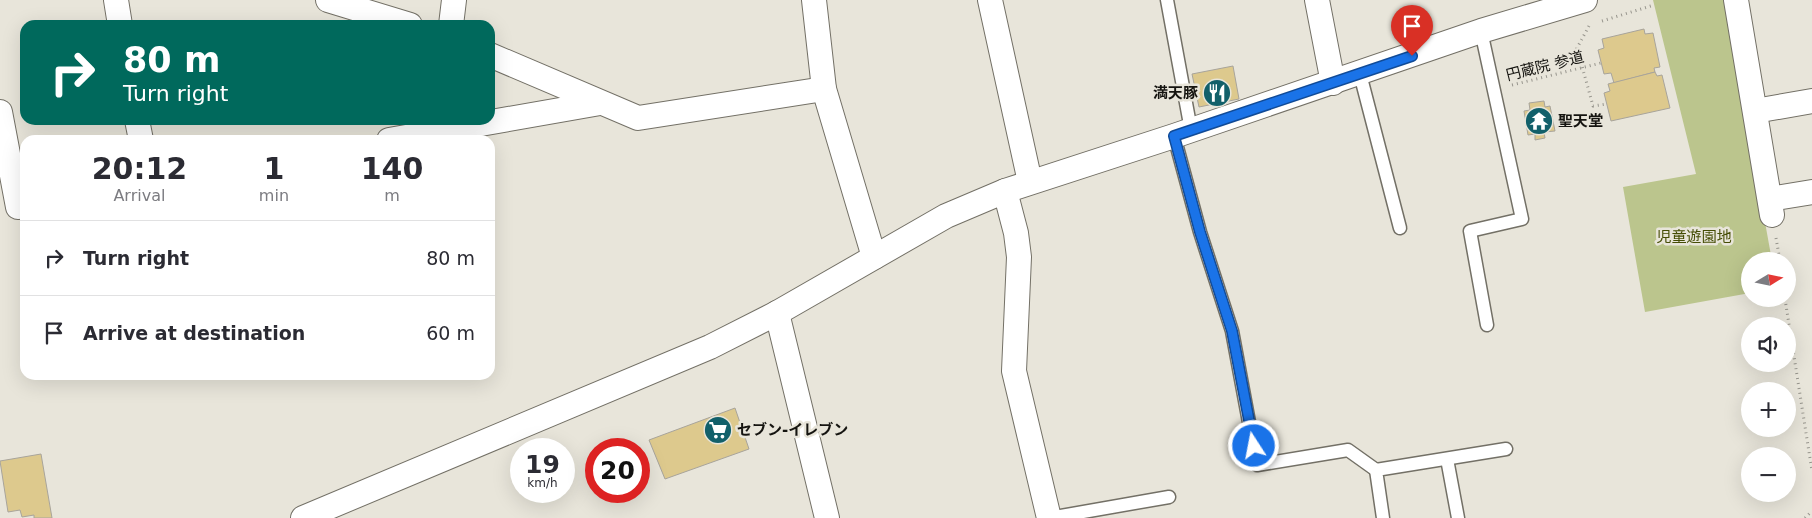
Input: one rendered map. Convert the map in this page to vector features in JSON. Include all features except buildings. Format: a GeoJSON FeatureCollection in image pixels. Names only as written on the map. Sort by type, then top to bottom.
{"type":"FeatureCollection","features":[{"type":"Feature","properties":{"kind":"street"},"geometry":{"type":"LineString","coordinates":[[116,0],[119,20]]}},
{"type":"Feature","properties":{"kind":"street"},"geometry":{"type":"LineString","coordinates":[[328,0],[394,20]]}},
{"type":"Feature","properties":{"kind":"street"},"geometry":{"type":"LineString","coordinates":[[452,20],[454,0]]}},
{"type":"Feature","properties":{"kind":"street"},"geometry":{"type":"LineString","coordinates":[[814,0],[824,88],[874,257]]}},
{"type":"Feature","properties":{"kind":"street"},"geometry":{"type":"LineString","coordinates":[[990,0],[1030,182]]}},
{"type":"Feature","properties":{"kind":"street"},"geometry":{"type":"LineString","coordinates":[[1317,0],[1333,83]]}},
{"type":"Feature","properties":{"kind":"street"},"geometry":{"type":"LineString","coordinates":[[303,518],[710,348],[777,313],[946,216],[1005,191],[1360,74],[1481,31],[1585,0]]}},
{"type":"Feature","properties":{"kind":"street"},"geometry":{"type":"LineString","coordinates":[[1736,0],[1771,207],[1812,192]]}},
{"type":"Feature","properties":{"kind":"street"},"geometry":{"type":"LineString","coordinates":[[495,57],[638,118],[824,88]]}},
{"type":"Feature","properties":{"kind":"street"},"geometry":{"type":"LineString","coordinates":[[1755,111],[1812,101]]}},
{"type":"Feature","properties":{"kind":"street"},"geometry":{"type":"LineString","coordinates":[[495,121],[600,103]]}},
{"type":"Feature","properties":{"kind":"street"},"geometry":{"type":"LineString","coordinates":[[0,112],[14,208]]}},
{"type":"Feature","properties":{"kind":"street"},"geometry":{"type":"LineString","coordinates":[[418,135],[475,125]]}},
{"type":"Feature","properties":{"kind":"street"},"geometry":{"type":"LineString","coordinates":[[1005,191],[1016,233],[1019,257],[1014,371],[1049,518]]}},
{"type":"Feature","properties":{"kind":"street"},"geometry":{"type":"LineString","coordinates":[[777,313],[827,518]]}},
{"type":"Feature","properties":{"kind":"lane"},"geometry":{"type":"LineString","coordinates":[[1167,0],[1183,133],[1200,232],[1232,331],[1257,465],[1348,450],[1376,470],[1506,449]]}},
{"type":"Feature","properties":{"kind":"lane"},"geometry":{"type":"LineString","coordinates":[[1481,31],[1522,219],[1470,231],[1488,325]]}},
{"type":"Feature","properties":{"kind":"lane"},"geometry":{"type":"LineString","coordinates":[[1360,74],[1400,228]]}},
{"type":"Feature","properties":{"kind":"lane"},"geometry":{"type":"LineString","coordinates":[[1447,459],[1458,518]]}},
{"type":"Feature","properties":{"kind":"lane"},"geometry":{"type":"LineString","coordinates":[[1376,470],[1383,518]]}},
{"type":"Feature","properties":{"kind":"lane"},"geometry":{"type":"LineString","coordinates":[[1049,518],[1169,497]]}},
{"type":"Feature","properties":{"kind":"path"},"geometry":{"type":"LineString","coordinates":[[1607,104],[1593,106],[1577,48],[1589,25],[1654,4]]}},
{"type":"Feature","properties":{"kind":"path","name":"円蔵院 参道"},"geometry":{"type":"LineString","coordinates":[[1494,90],[1601,63]]}},
{"type":"Feature","properties":{"kind":"path"},"geometry":{"type":"LineString","coordinates":[[1786,308],[1812,471]]}},
{"type":"Feature","properties":{"kind":"path"},"geometry":{"type":"LineString","coordinates":[[1805,518],[1812,511]]}},
{"type":"Feature","properties":{"kind":"green space","name":"児童遊園地"},"geometry":{"type":"Polygon","coordinates":[[[1653,0],[1725,0],[1770,252],[1741,252],[1741,295],[1645,312],[1623,187],[1696,174],[1653,0]]]}},
{"type":"Feature","properties":{"kind":"place","name":"満天豚"},"geometry":{"type":"Point","coordinates":[1217,93]}},
{"type":"Feature","properties":{"kind":"place","name":"聖天堂"},"geometry":{"type":"Point","coordinates":[1539,121]}},
{"type":"Feature","properties":{"kind":"place","name":"セブン-イレブン"},"geometry":{"type":"Point","coordinates":[718,430]}},
{"type":"Feature","properties":{"kind":"route"},"geometry":{"type":"LineString","coordinates":[[1254,446],[1232,331],[1200,232],[1174,136],[1412,56]]}}]}
